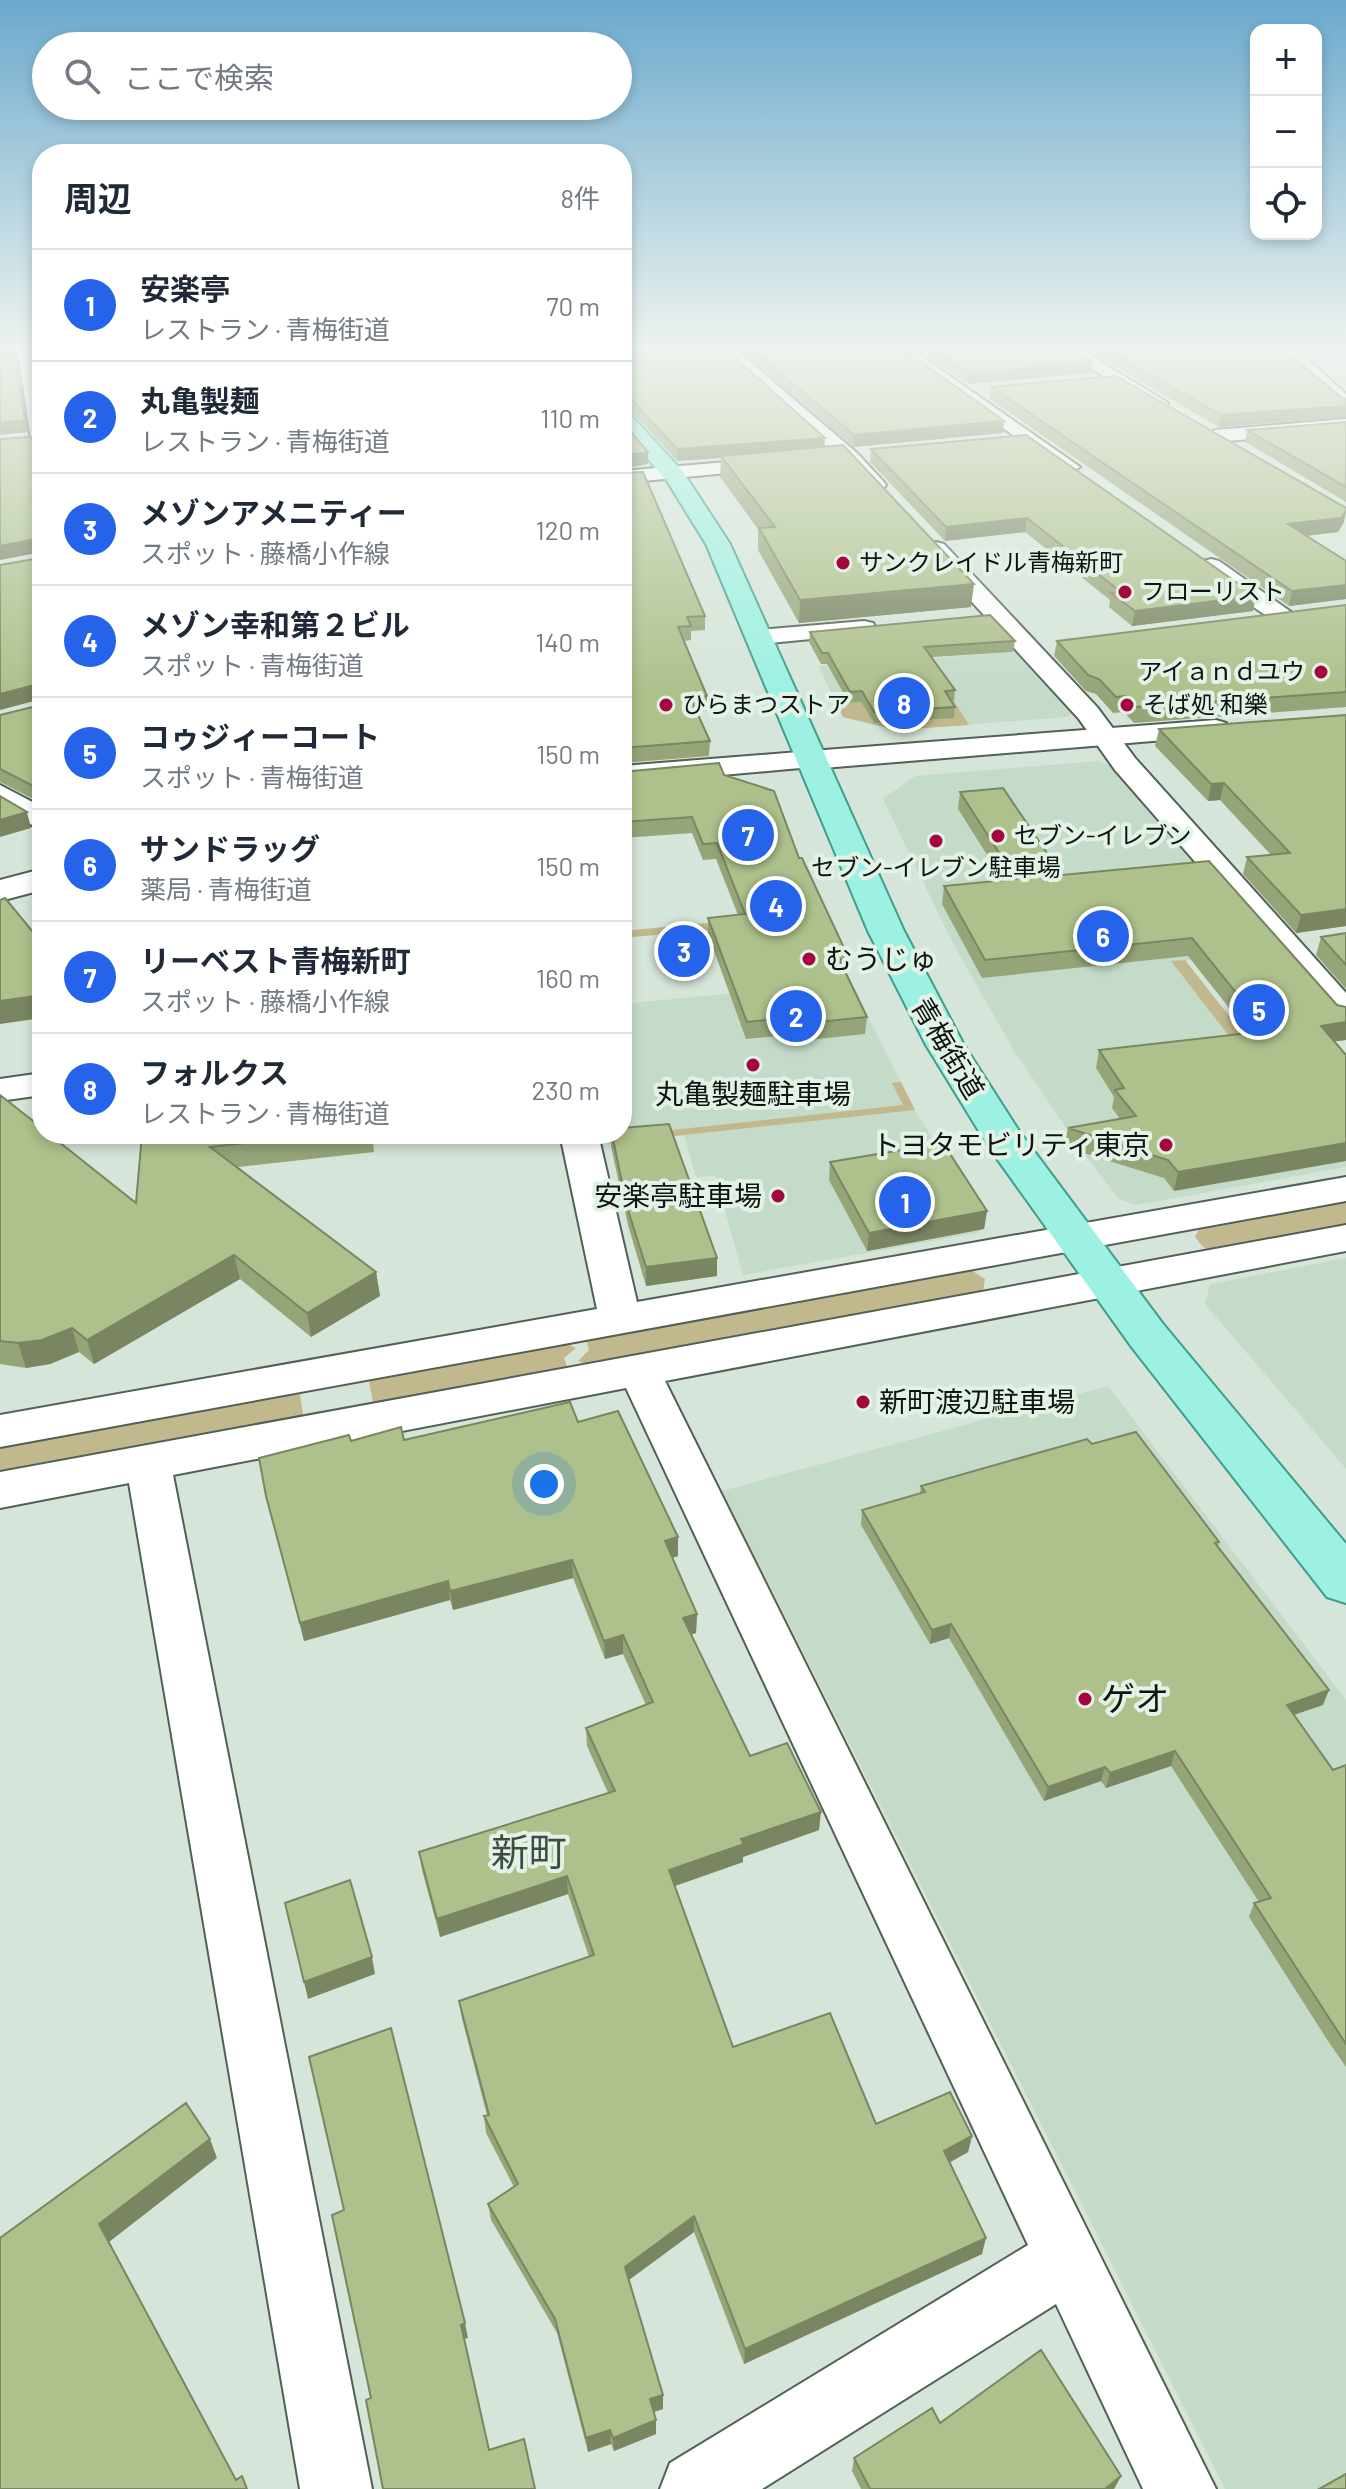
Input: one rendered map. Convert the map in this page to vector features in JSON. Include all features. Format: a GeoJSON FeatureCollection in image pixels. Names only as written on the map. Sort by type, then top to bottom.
{"type":"FeatureCollection","features":[{"type":"Feature","properties":{"kind":"main road","name":"青梅街道"},"geometry":{"type":"LineString","coordinates":[[665,462],[675,473],[713,534],[914,990],[1002,1137],[1147,1335],[1346,1582]]}},
{"type":"Feature","properties":{"kind":"street"},"geometry":{"type":"LineString","coordinates":[[855,462],[895,506]]}},
{"type":"Feature","properties":{"kind":"street"},"geometry":{"type":"LineString","coordinates":[[1062,462],[1091,483]]}},
{"type":"Feature","properties":{"kind":"street"},"geometry":{"type":"LineString","coordinates":[[632,476],[788,463]]}},
{"type":"Feature","properties":{"kind":"street"},"geometry":{"type":"LineString","coordinates":[[926,538],[1088,713],[1125,764],[1303,945],[1346,1014]]}},
{"type":"Feature","properties":{"kind":"street"},"geometry":{"type":"LineString","coordinates":[[1193,554],[1291,616],[1253,620]]}},
{"type":"Feature","properties":{"kind":"street"},"geometry":{"type":"LineString","coordinates":[[962,618],[996,614]]}},
{"type":"Feature","properties":{"kind":"street"},"geometry":{"type":"LineString","coordinates":[[760,637],[886,626]]}},
{"type":"Feature","properties":{"kind":"street"},"geometry":{"type":"LineString","coordinates":[[1029,649],[1054,646]]}},
{"type":"Feature","properties":{"kind":"street"},"geometry":{"type":"LineString","coordinates":[[632,774],[1240,727]]}},
{"type":"Feature","properties":{"kind":"street"},"geometry":{"type":"LineString","coordinates":[[0,794],[32,813]]}},
{"type":"Feature","properties":{"kind":"street"},"geometry":{"type":"LineString","coordinates":[[0,891],[32,882]]}},
{"type":"Feature","properties":{"kind":"street"},"geometry":{"type":"LineString","coordinates":[[0,1090],[32,1085]]}},
{"type":"Feature","properties":{"kind":"street"},"geometry":{"type":"LineString","coordinates":[[581,1144],[620,1319]]}},
{"type":"Feature","properties":{"kind":"street"},"geometry":{"type":"LineString","coordinates":[[0,1431],[1346,1189]]}},
{"type":"Feature","properties":{"kind":"street"},"geometry":{"type":"LineString","coordinates":[[0,1490],[1346,1238]]}},
{"type":"Feature","properties":{"kind":"street"},"geometry":{"type":"LineString","coordinates":[[639,1371],[1066,2259],[1180,2489]]}},
{"type":"Feature","properties":{"kind":"street"},"geometry":{"type":"LineString","coordinates":[[148,1462],[336,2489]]}},
{"type":"Feature","properties":{"kind":"street"},"geometry":{"type":"LineString","coordinates":[[696,2489],[1066,2259]]}},
{"type":"Feature","properties":{"kind":"shaded area"},"geometry":{"type":"Polygon","coordinates":[[[1018,652],[1073,712],[1068,717],[896,730],[843,717],[818,666],[1018,652]]]}},
{"type":"Feature","properties":{"kind":"shaded area"},"geometry":{"type":"Polygon","coordinates":[[[843,692],[849,703],[861,702],[874,723],[954,701],[969,725],[896,730],[843,717],[831,693],[843,692]]]}},
{"type":"Feature","properties":{"kind":"shaded area"},"geometry":{"type":"Polygon","coordinates":[[[1098,761],[1111,766],[1274,950],[1185,961],[1281,1081],[1346,1073],[1346,1167],[1136,1205],[1119,1199],[1076,1143],[1013,1049],[952,942],[883,799],[915,776],[1098,761]]]}},
{"type":"Feature","properties":{"kind":"shaded area"},"geometry":{"type":"Polygon","coordinates":[[[719,922],[721,929],[632,937],[632,930],[719,922]]]}},
{"type":"Feature","properties":{"kind":"shaded area"},"geometry":{"type":"Polygon","coordinates":[[[1185,960],[1281,1082],[1260,1076],[1171,961],[1185,960]]]}},
{"type":"Feature","properties":{"kind":"shaded area"},"geometry":{"type":"Polygon","coordinates":[[[851,982],[915,1110],[986,1222],[978,1233],[743,1275],[715,1176],[696,1177],[684,1135],[632,1141],[632,1003],[851,982]]]}},
{"type":"Feature","properties":{"kind":"shaded area"},"geometry":{"type":"Polygon","coordinates":[[[901,1082],[915,1110],[632,1141],[632,1134],[903,1105],[892,1083],[901,1082]]]}},
{"type":"Feature","properties":{"kind":"shaded area"},"geometry":{"type":"Polygon","coordinates":[[[1346,1200],[1346,1229],[1211,1251],[1195,1237],[1200,1228],[1206,1226],[1346,1200]]]}},
{"type":"Feature","properties":{"kind":"shaded area"},"geometry":{"type":"Polygon","coordinates":[[[1346,1258],[1346,1469],[1205,1304],[1210,1284],[1346,1258]]]}},
{"type":"Feature","properties":{"kind":"shaded area"},"geometry":{"type":"Polygon","coordinates":[[[968,1268],[985,1279],[983,1292],[595,1367],[578,1361],[589,1350],[585,1336],[968,1268]]]}},
{"type":"Feature","properties":{"kind":"shaded area"},"geometry":{"type":"Polygon","coordinates":[[[560,1341],[576,1348],[564,1358],[569,1372],[374,1408],[368,1376],[560,1341]]]}},
{"type":"Feature","properties":{"kind":"shaded area"},"geometry":{"type":"Polygon","coordinates":[[[1108,1386],[1346,1700],[1346,2489],[1225,2489],[722,1491],[1108,1386]]]}},
{"type":"Feature","properties":{"kind":"shaded area"},"geometry":{"type":"Polygon","coordinates":[[[299,1388],[304,1421],[0,1477],[0,1443],[299,1388]]]}},
{"type":"Feature","properties":{"kind":"building"},"geometry":{"type":"Polygon","coordinates":[[[0,462],[32,462],[32,540],[0,546],[0,462]]]}},
{"type":"Feature","properties":{"kind":"building"},"geometry":{"type":"Polygon","coordinates":[[[726,462],[859,462],[974,584],[800,600],[759,528],[775,527],[726,462]]]}},
{"type":"Feature","properties":{"kind":"building"},"geometry":{"type":"Polygon","coordinates":[[[884,462],[1065,462],[1256,596],[1135,611],[1111,593],[1121,592],[1027,518],[946,527],[884,462]]]}},
{"type":"Feature","properties":{"kind":"building"},"geometry":{"type":"Polygon","coordinates":[[[1102,462],[1266,462],[1346,508],[1341,518],[1288,524],[1346,561],[1346,585],[1292,591],[1102,462]]]}},
{"type":"Feature","properties":{"kind":"building"},"geometry":{"type":"Polygon","coordinates":[[[1303,462],[1346,462],[1346,487],[1303,462]]]}},
{"type":"Feature","properties":{"kind":"building"},"geometry":{"type":"Polygon","coordinates":[[[643,472],[705,616],[687,617],[691,626],[678,627],[707,696],[690,697],[710,741],[632,747],[632,473],[643,472]]]}},
{"type":"Feature","properties":{"kind":"building"},"geometry":{"type":"Polygon","coordinates":[[[32,559],[32,686],[0,694],[0,565],[32,559]]]}},
{"type":"Feature","properties":{"kind":"building"},"geometry":{"type":"Polygon","coordinates":[[[1346,605],[1346,692],[1137,707],[1126,696],[1116,697],[1099,679],[1088,675],[1057,641],[1346,605]]]}},
{"type":"Feature","properties":{"kind":"building"},"geometry":{"type":"Polygon","coordinates":[[[990,615],[1015,641],[924,647],[955,690],[945,691],[955,707],[874,712],[862,691],[850,692],[828,653],[822,653],[810,632],[990,615]]]}},
{"type":"Feature","properties":{"kind":"building"},"geometry":{"type":"Polygon","coordinates":[[[32,707],[32,785],[0,769],[0,715],[32,707]]]}},
{"type":"Feature","properties":{"kind":"building"},"geometry":{"type":"Polygon","coordinates":[[[1346,715],[1346,909],[1301,915],[1247,857],[1290,853],[1224,783],[1211,784],[1159,729],[1346,715]]]}},
{"type":"Feature","properties":{"kind":"building"},"geometry":{"type":"Polygon","coordinates":[[[719,763],[724,775],[774,791],[799,858],[802,858],[846,952],[842,953],[845,959],[839,959],[867,1017],[790,1025],[787,1018],[747,1022],[708,918],[745,914],[717,843],[703,844],[692,817],[632,821],[632,771],[719,763]]]}},
{"type":"Feature","properties":{"kind":"building"},"geometry":{"type":"Polygon","coordinates":[[[1003,788],[1062,875],[1209,861],[1337,1005],[1346,1007],[1346,1022],[1321,1026],[1346,1055],[1346,1143],[1178,1172],[1168,1160],[1068,1128],[1136,1116],[1115,1090],[1124,1088],[1099,1050],[1267,1031],[1192,938],[985,960],[944,886],[1016,879],[960,792],[1003,788]]]}},
{"type":"Feature","properties":{"kind":"building"},"geometry":{"type":"Polygon","coordinates":[[[0,796],[27,812],[0,820],[0,796]]]}},
{"type":"Feature","properties":{"kind":"building"},"geometry":{"type":"Polygon","coordinates":[[[5,898],[32,931],[32,996],[0,1001],[0,900],[5,898]]]}},
{"type":"Feature","properties":{"kind":"building"},"geometry":{"type":"Polygon","coordinates":[[[1346,933],[1346,965],[1321,937],[1346,933]]]}},
{"type":"Feature","properties":{"kind":"building"},"geometry":{"type":"Polygon","coordinates":[[[0,1095],[32,1120],[32,1144],[62,1144],[136,1203],[141,1144],[236,1144],[210,1147],[376,1272],[307,1313],[234,1255],[87,1340],[72,1328],[42,1340],[18,1343],[0,1341],[0,1095]]]}},
{"type":"Feature","properties":{"kind":"building"},"geometry":{"type":"Polygon","coordinates":[[[669,1124],[717,1258],[646,1267],[627,1207],[614,1144],[632,1144],[632,1127],[669,1124]]]}},
{"type":"Feature","properties":{"kind":"building"},"geometry":{"type":"Polygon","coordinates":[[[943,1143],[987,1211],[869,1233],[830,1162],[943,1143]]]}},
{"type":"Feature","properties":{"kind":"building"},"geometry":{"type":"Polygon","coordinates":[[[570,1402],[578,1422],[618,1411],[678,1537],[665,1541],[697,1614],[683,1618],[750,1756],[787,1743],[821,1812],[741,1839],[744,1844],[669,1870],[733,2047],[830,2013],[876,2124],[950,2092],[972,2136],[944,2151],[986,2238],[745,2349],[694,2216],[625,2267],[663,2395],[650,2399],[656,2420],[613,2438],[610,2430],[586,2438],[555,2319],[488,2204],[518,2184],[484,2116],[489,2115],[459,2001],[594,1955],[567,1876],[437,1919],[419,1852],[615,1791],[586,1728],[653,1702],[623,1635],[604,1641],[572,1560],[450,1591],[448,1581],[300,1623],[259,1458],[349,1435],[351,1441],[401,1427],[404,1440],[570,1402]]]}},
{"type":"Feature","properties":{"kind":"building"},"geometry":{"type":"Polygon","coordinates":[[[1136,1432],[1219,1542],[1215,1543],[1329,1690],[1287,1705],[1333,1770],[1346,1765],[1346,2044],[1254,1903],[1271,1898],[1175,1751],[1110,1773],[1105,1767],[1048,1787],[951,1624],[932,1630],[862,1510],[925,1492],[921,1486],[1087,1439],[1092,1444],[1136,1432]]]}},
{"type":"Feature","properties":{"kind":"building"},"geometry":{"type":"Polygon","coordinates":[[[350,1880],[372,1957],[304,1982],[285,1903],[350,1880]]]}},
{"type":"Feature","properties":{"kind":"building"},"geometry":{"type":"Polygon","coordinates":[[[391,2028],[465,2323],[461,2325],[489,2450],[524,2439],[535,2489],[383,2489],[366,2400],[371,2398],[332,2215],[344,2210],[309,2057],[391,2028]]]}},
{"type":"Feature","properties":{"kind":"building"},"geometry":{"type":"Polygon","coordinates":[[[186,2103],[210,2139],[99,2224],[236,2480],[242,2476],[247,2489],[0,2489],[0,2238],[186,2103]]]}},
{"type":"Feature","properties":{"kind":"building"},"geometry":{"type":"Polygon","coordinates":[[[1041,2350],[1121,2476],[1107,2489],[870,2489],[854,2458],[932,2408],[940,2423],[1041,2350]]]}},
{"type":"Feature","properties":{"kind":"building"},"geometry":{"type":"Polygon","coordinates":[[[1346,2474],[1346,2489],[1319,2489],[1346,2474]]]}},
{"type":"Feature","properties":{"kind":"place","name":"サンクレイドル青梅新町"},"geometry":{"type":"Point","coordinates":[843,563]}},
{"type":"Feature","properties":{"kind":"place","name":"フローリスト"},"geometry":{"type":"Point","coordinates":[1125,592]}},
{"type":"Feature","properties":{"kind":"place","name":"アイａｎｄユウ"},"geometry":{"type":"Point","coordinates":[1321,672]}},
{"type":"Feature","properties":{"kind":"place","name":"フォルクス"},"geometry":{"type":"Point","coordinates":[904,703]}},
{"type":"Feature","properties":{"kind":"place","name":"ひらまつストア"},"geometry":{"type":"Point","coordinates":[666,705]}},
{"type":"Feature","properties":{"kind":"place","name":"そば処 和樂"},"geometry":{"type":"Point","coordinates":[1127,705]}},
{"type":"Feature","properties":{"kind":"place","name":"リーベスト青梅新町"},"geometry":{"type":"Point","coordinates":[748,835]}},
{"type":"Feature","properties":{"kind":"place","name":"セブン-イレブン"},"geometry":{"type":"Point","coordinates":[998,836]}},
{"type":"Feature","properties":{"kind":"place","name":"セブン-イレブン駐車場"},"geometry":{"type":"Point","coordinates":[936,841]}},
{"type":"Feature","properties":{"kind":"place","name":"メゾン幸和第２ビル"},"geometry":{"type":"Point","coordinates":[776,906]}},
{"type":"Feature","properties":{"kind":"place","name":"サンドラッグ"},"geometry":{"type":"Point","coordinates":[1103,936]}},
{"type":"Feature","properties":{"kind":"place","name":"メゾンアメニティー"},"geometry":{"type":"Point","coordinates":[684,951]}},
{"type":"Feature","properties":{"kind":"place","name":"むうじゅ"},"geometry":{"type":"Point","coordinates":[809,959]}},
{"type":"Feature","properties":{"kind":"place","name":"コゥジィーコート"},"geometry":{"type":"Point","coordinates":[1259,1010]}},
{"type":"Feature","properties":{"kind":"place","name":"丸亀製麺"},"geometry":{"type":"Point","coordinates":[796,1016]}},
{"type":"Feature","properties":{"kind":"place","name":"丸亀製麺駐車場"},"geometry":{"type":"Point","coordinates":[753,1065]}},
{"type":"Feature","properties":{"kind":"place","name":"トヨタモビリティ東京"},"geometry":{"type":"Point","coordinates":[1166,1145]}},
{"type":"Feature","properties":{"kind":"place","name":"安楽亭駐車場"},"geometry":{"type":"Point","coordinates":[778,1196]}},
{"type":"Feature","properties":{"kind":"place","name":"安楽亭"},"geometry":{"type":"Point","coordinates":[905,1202]}},
{"type":"Feature","properties":{"kind":"place","name":"新町渡辺駐車場"},"geometry":{"type":"Point","coordinates":[863,1402]}},
{"type":"Feature","properties":{"kind":"place","name":"ゲオ"},"geometry":{"type":"Point","coordinates":[1085,1699]}},
{"type":"Feature","properties":{"kind":"district","name":"新町"},"geometry":{"type":"Point","coordinates":[529,1853]}}]}
